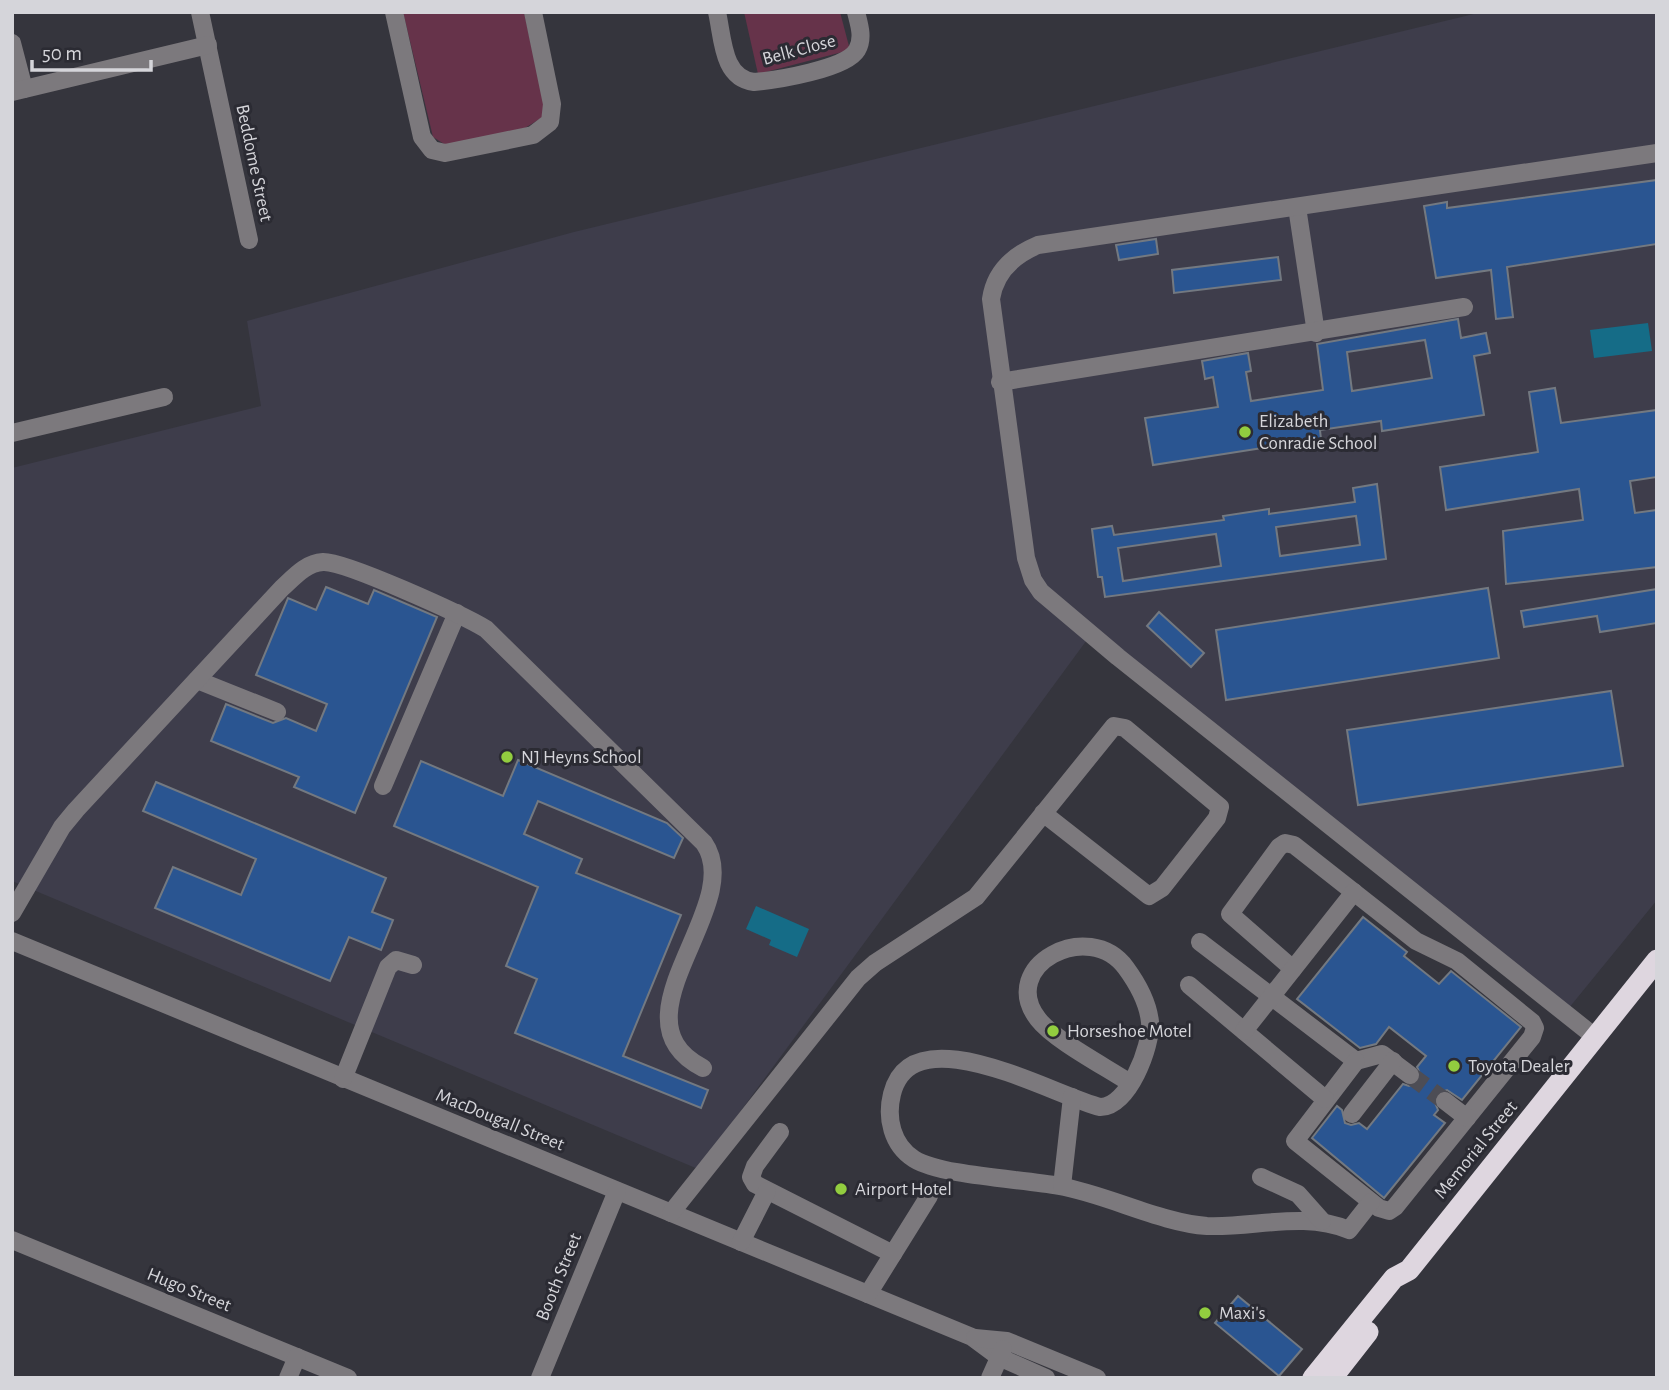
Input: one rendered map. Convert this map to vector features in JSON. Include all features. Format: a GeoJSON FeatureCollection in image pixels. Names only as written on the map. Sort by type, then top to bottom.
{"type":"FeatureCollection","features":[{"type":"Feature","properties":{"kind":"highway","name":"Memorial Street"},"geometry":{"type":"LineString","coordinates":[[1313,1378],[1394,1278],[1409,1270],[1657,960]]}},
{"type":"Feature","properties":{"kind":"highway","name":"Memorial Street"},"geometry":{"type":"LineString","coordinates":[[1332,1378],[1406,1284],[1409,1270]]}},
{"type":"Feature","properties":{"kind":"street","name":"Beddome Street"},"geometry":{"type":"LineString","coordinates":[[200,12],[249,240]]}},
{"type":"Feature","properties":{"kind":"street"},"geometry":{"type":"LineString","coordinates":[[394,12],[422,137],[432,150],[445,153],[533,135],[550,122],[552,104],[533,12]]}},
{"type":"Feature","properties":{"kind":"street","name":"Belk Close"},"geometry":{"type":"LineString","coordinates":[[717,12],[732,71],[741,79],[754,82],[836,65],[852,56],[861,39],[856,12]]}},
{"type":"Feature","properties":{"kind":"street"},"geometry":{"type":"LineString","coordinates":[[12,43],[18,91],[208,45]]}},
{"type":"Feature","properties":{"kind":"street"},"geometry":{"type":"LineString","coordinates":[[1595,1037],[1049,600],[1029,570],[1000,382],[991,312],[992,287],[1007,264],[1023,251],[1038,245],[1657,153]]}},
{"type":"Feature","properties":{"kind":"street"},"geometry":{"type":"LineString","coordinates":[[1297,207],[1316,333]]}},
{"type":"Feature","properties":{"kind":"street"},"geometry":{"type":"LineString","coordinates":[[1000,382],[1464,307]]}},
{"type":"Feature","properties":{"kind":"street"},"geometry":{"type":"LineString","coordinates":[[12,433],[164,397]]}},
{"type":"Feature","properties":{"kind":"street"},"geometry":{"type":"LineString","coordinates":[[12,913],[68,819],[282,587],[314,564],[338,565],[457,613],[495,637],[698,835],[709,850],[714,868],[712,887],[673,988],[670,1013],[676,1048],[682,1057],[703,1068]]}},
{"type":"Feature","properties":{"kind":"street"},"geometry":{"type":"LineString","coordinates":[[383,786],[457,613]]}},
{"type":"Feature","properties":{"kind":"street"},"geometry":{"type":"LineString","coordinates":[[197,680],[277,712]]}},
{"type":"Feature","properties":{"kind":"street"},"geometry":{"type":"LineString","coordinates":[[671,1213],[858,978],[886,956],[976,897],[1043,813],[1111,728],[1117,725],[1125,728],[1220,807],[1217,818],[1167,882],[1149,895],[1043,813]]}},
{"type":"Feature","properties":{"kind":"street"},"geometry":{"type":"LineString","coordinates":[[1293,969],[1230,914],[1279,847],[1285,843],[1294,845],[1416,941],[1457,961],[1534,1025],[1532,1037],[1395,1207],[1384,1211],[1295,1141],[1356,1061]]}},
{"type":"Feature","properties":{"kind":"street"},"geometry":{"type":"LineString","coordinates":[[1244,1031],[1354,892]]}},
{"type":"Feature","properties":{"kind":"street","name":"MacDougall Street"},"geometry":{"type":"LineString","coordinates":[[12,941],[972,1337],[1097,1378]]}},
{"type":"Feature","properties":{"kind":"street"},"geometry":{"type":"LineString","coordinates":[[1200,942],[1356,1061],[1364,1061],[1380,1054],[1410,1075]]}},
{"type":"Feature","properties":{"kind":"street"},"geometry":{"type":"LineString","coordinates":[[1130,1083],[1048,1029],[1035,1014],[1028,997],[1028,984],[1035,969],[1051,956],[1071,947],[1091,946],[1110,952],[1126,967],[1145,1001],[1150,1020],[1146,1051],[1130,1083],[1119,1100],[1105,1107],[950,1057],[929,1058],[909,1068],[897,1081],[890,1101],[894,1136],[913,1159],[932,1167],[1062,1186],[1197,1224],[1322,1221],[1349,1230],[1371,1202]]}},
{"type":"Feature","properties":{"kind":"street"},"geometry":{"type":"LineString","coordinates":[[343,1079],[388,967],[396,961],[414,965]]}},
{"type":"Feature","properties":{"kind":"street"},"geometry":{"type":"LineString","coordinates":[[1189,985],[1325,1099]]}},
{"type":"Feature","properties":{"kind":"street"},"geometry":{"type":"LineString","coordinates":[[1352,1114],[1393,1061]]}},
{"type":"Feature","properties":{"kind":"street"},"geometry":{"type":"LineString","coordinates":[[1062,1186],[1072,1097]]}},
{"type":"Feature","properties":{"kind":"street"},"geometry":{"type":"LineString","coordinates":[[1445,1101],[1466,1118]]}},
{"type":"Feature","properties":{"kind":"street"},"geometry":{"type":"LineString","coordinates":[[780,1132],[752,1175],[755,1184],[893,1254]]}},
{"type":"Feature","properties":{"kind":"street"},"geometry":{"type":"LineString","coordinates":[[1261,1177],[1298,1194],[1322,1221]]}},
{"type":"Feature","properties":{"kind":"street","name":"Booth Street"},"geometry":{"type":"LineString","coordinates":[[540,1378],[617,1191]]}},
{"type":"Feature","properties":{"kind":"street"},"geometry":{"type":"LineString","coordinates":[[741,1242],[767,1191]]}},
{"type":"Feature","properties":{"kind":"street"},"geometry":{"type":"LineString","coordinates":[[868,1294],[929,1196]]}},
{"type":"Feature","properties":{"kind":"street","name":"Hugo Street"},"geometry":{"type":"LineString","coordinates":[[13,1243],[348,1378]]}},
{"type":"Feature","properties":{"kind":"street"},"geometry":{"type":"LineString","coordinates":[[990,1378],[1003,1349]]}},
{"type":"Feature","properties":{"kind":"street","name":"MacDougall Street"},"geometry":{"type":"LineString","coordinates":[[1003,1349],[1046,1378]]}},
{"type":"Feature","properties":{"kind":"street"},"geometry":{"type":"LineString","coordinates":[[288,1378],[297,1357]]}},
{"type":"Feature","properties":{"kind":"shaded area"},"geometry":{"type":"Polygon","coordinates":[[[403,12],[524,12],[545,109],[543,117],[525,128],[449,147],[433,137],[403,12]]]}},
{"type":"Feature","properties":{"kind":"shaded area"},"geometry":{"type":"Polygon","coordinates":[[[744,12],[840,12],[850,50],[758,74],[744,12]]]}},
{"type":"Feature","properties":{"kind":"shaded area"},"geometry":{"type":"Polygon","coordinates":[[[1482,12],[1657,12],[1657,900],[1564,1014],[1092,633],[698,1169],[12,881],[12,468],[261,406],[247,321],[574,232],[1482,12]]]}},
{"type":"Feature","properties":{"kind":"water"},"geometry":{"type":"Polygon","coordinates":[[[1648,323],[1652,351],[1594,358],[1590,330],[1648,323]]]}},
{"type":"Feature","properties":{"kind":"water"},"geometry":{"type":"Polygon","coordinates":[[[756,906],[809,929],[797,957],[769,945],[771,940],[746,929],[756,906]]]}},
{"type":"Feature","properties":{"kind":"building"},"geometry":{"type":"Polygon","coordinates":[[[1657,180],[1657,244],[1507,267],[1513,317],[1496,319],[1491,270],[1436,278],[1424,206],[1447,202],[1447,208],[1657,180]]]}},
{"type":"Feature","properties":{"kind":"building"},"geometry":{"type":"Polygon","coordinates":[[[1156,239],[1158,254],[1119,260],[1116,245],[1156,239]]]}},
{"type":"Feature","properties":{"kind":"building"},"geometry":{"type":"Polygon","coordinates":[[[1278,257],[1281,280],[1174,293],[1172,270],[1278,257]]]}},
{"type":"Feature","properties":{"kind":"building"},"geometry":{"type":"Polygon","coordinates":[[[1458,319],[1461,338],[1486,333],[1490,353],[1474,356],[1484,415],[1382,431],[1381,421],[1320,430],[1321,439],[1153,465],[1145,418],[1218,407],[1213,377],[1205,379],[1202,361],[1248,353],[1251,371],[1246,372],[1251,401],[1323,390],[1317,344],[1458,319]],[[1425,340],[1347,352],[1352,391],[1432,378],[1425,340]]]}},
{"type":"Feature","properties":{"kind":"building"},"geometry":{"type":"Polygon","coordinates":[[[1555,388],[1561,423],[1657,410],[1657,477],[1630,481],[1635,513],[1657,510],[1657,567],[1506,584],[1503,531],[1583,520],[1579,489],[1446,510],[1440,467],[1538,452],[1529,392],[1555,388]]]}},
{"type":"Feature","properties":{"kind":"building"},"geometry":{"type":"Polygon","coordinates":[[[1377,484],[1386,559],[1105,597],[1102,577],[1098,577],[1092,529],[1112,526],[1114,535],[1224,520],[1223,516],[1269,509],[1269,514],[1355,502],[1353,488],[1377,484]],[[1356,516],[1276,527],[1280,556],[1360,545],[1356,516]],[[1216,534],[1118,548],[1123,581],[1221,566],[1216,534]]]}},
{"type":"Feature","properties":{"kind":"building"},"geometry":{"type":"Polygon","coordinates":[[[326,587],[368,604],[374,590],[437,617],[355,813],[294,787],[299,777],[211,741],[226,704],[273,723],[286,718],[316,731],[327,704],[256,675],[288,598],[316,610],[326,587]]]}},
{"type":"Feature","properties":{"kind":"building"},"geometry":{"type":"Polygon","coordinates":[[[1488,588],[1499,658],[1226,700],[1216,630],[1488,588]]]}},
{"type":"Feature","properties":{"kind":"building"},"geometry":{"type":"Polygon","coordinates":[[[1657,589],[1657,623],[1600,632],[1597,616],[1524,627],[1521,611],[1657,589]]]}},
{"type":"Feature","properties":{"kind":"building"},"geometry":{"type":"Polygon","coordinates":[[[1159,612],[1204,653],[1191,667],[1147,626],[1159,612]]]}},
{"type":"Feature","properties":{"kind":"building"},"geometry":{"type":"Polygon","coordinates":[[[1611,691],[1623,766],[1358,805],[1347,730],[1611,691]]]}},
{"type":"Feature","properties":{"kind":"building"},"geometry":{"type":"Polygon","coordinates":[[[518,760],[667,823],[683,838],[674,858],[538,801],[524,834],[582,859],[576,873],[681,915],[623,1056],[708,1090],[701,1108],[515,1033],[537,979],[506,966],[538,887],[394,826],[421,761],[503,796],[518,760]]]}},
{"type":"Feature","properties":{"kind":"building"},"geometry":{"type":"Polygon","coordinates":[[[156,782],[386,878],[372,912],[393,920],[381,950],[349,937],[330,981],[155,908],[173,867],[241,895],[256,859],[143,811],[156,782]]]}},
{"type":"Feature","properties":{"kind":"building","name":"Toyota Dealer"},"geometry":{"type":"Polygon","coordinates":[[[1363,917],[1407,952],[1404,956],[1439,984],[1451,971],[1521,1027],[1462,1100],[1447,1090],[1436,1094],[1434,1100],[1438,1110],[1434,1115],[1445,1123],[1384,1198],[1312,1138],[1337,1106],[1342,1110],[1345,1123],[1359,1123],[1367,1129],[1403,1084],[1409,1086],[1419,1082],[1421,1076],[1417,1067],[1426,1056],[1389,1027],[1376,1044],[1360,1048],[1297,999],[1363,917]]]}},
{"type":"Feature","properties":{"kind":"building"},"geometry":{"type":"Polygon","coordinates":[[[1238,1296],[1302,1349],[1279,1376],[1215,1323],[1238,1296]]]}},
{"type":"Feature","properties":{"kind":"tunnel"},"geometry":{"type":"LineString","coordinates":[[1410,1075],[1445,1101]]}},
{"type":"Feature","properties":{"kind":"place","name":"Elizabeth Conradie School"},"geometry":{"type":"Point","coordinates":[1245,432]}},
{"type":"Feature","properties":{"kind":"place","name":"NJ Heyns School"},"geometry":{"type":"Point","coordinates":[507,757]}},
{"type":"Feature","properties":{"kind":"place","name":"Horseshoe Motel"},"geometry":{"type":"Point","coordinates":[1053,1031]}},
{"type":"Feature","properties":{"kind":"place","name":"Toyota Dealer"},"geometry":{"type":"Point","coordinates":[1454,1066]}},
{"type":"Feature","properties":{"kind":"place","name":"Airport Hotel"},"geometry":{"type":"Point","coordinates":[841,1189]}},
{"type":"Feature","properties":{"kind":"place","name":"Maxi's"},"geometry":{"type":"Point","coordinates":[1205,1313]}}]}
